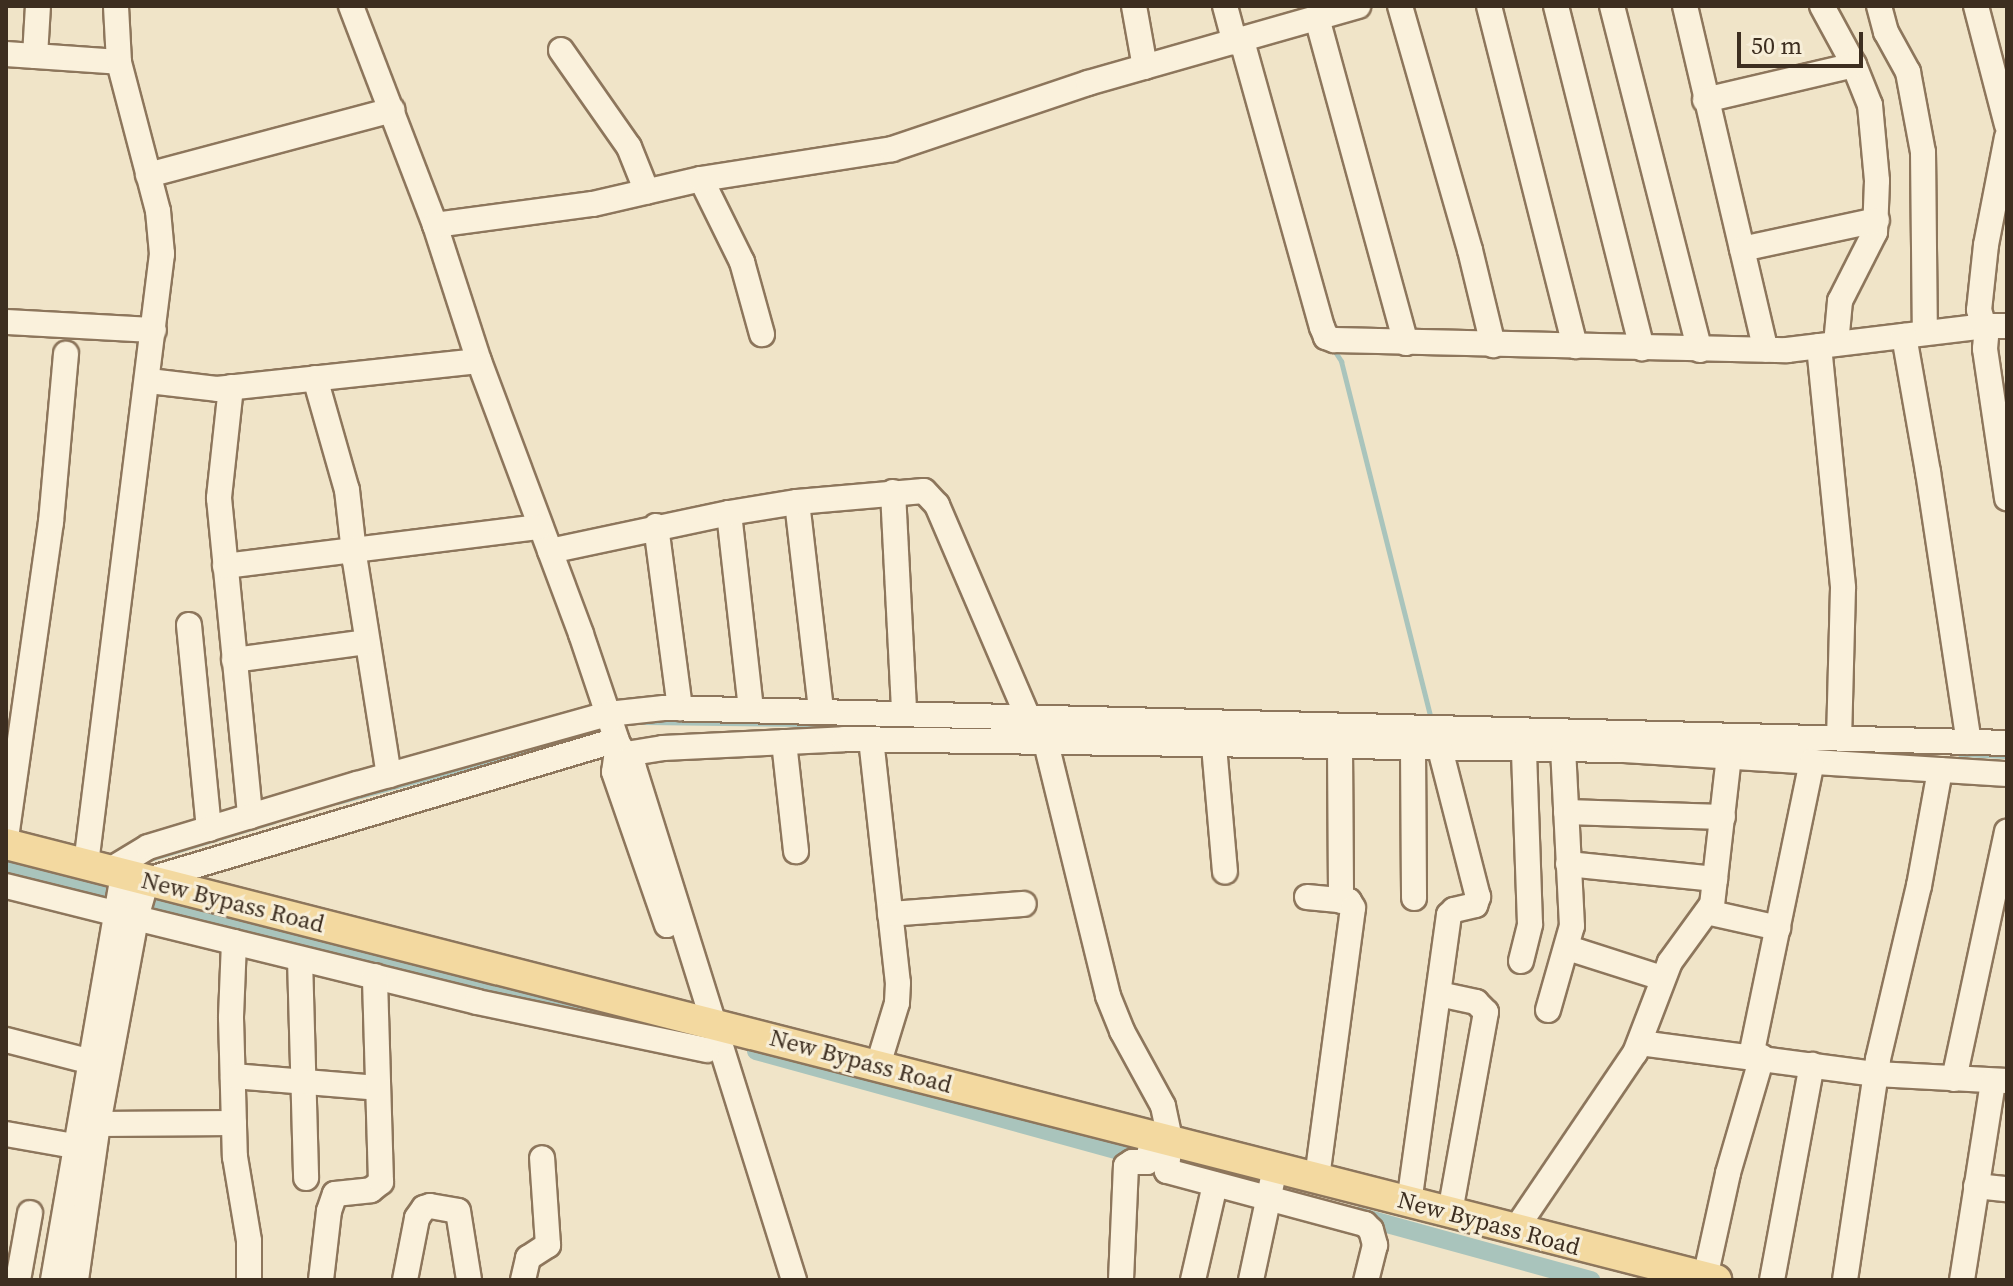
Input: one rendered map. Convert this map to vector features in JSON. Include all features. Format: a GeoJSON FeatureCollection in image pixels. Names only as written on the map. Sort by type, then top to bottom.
{"type":"FeatureCollection","features":[{"type":"Feature","properties":{"kind":"main road","name":"New Bypass Road"},"geometry":{"type":"LineString","coordinates":[[6,844],[123,892],[706,1030],[878,1065],[1271,1186],[1317,1179],[1711,1279]]}},
{"type":"Feature","properties":{"kind":"street"},"geometry":{"type":"LineString","coordinates":[[35,56],[38,6]]}},
{"type":"Feature","properties":{"kind":"street"},"geometry":{"type":"LineString","coordinates":[[76,1280],[98,1124],[123,892],[149,381],[162,254],[158,211],[119,62],[116,6]]}},
{"type":"Feature","properties":{"kind":"street"},"geometry":{"type":"LineString","coordinates":[[351,6],[393,110],[435,225],[479,361],[608,714],[652,825],[777,1280]]}},
{"type":"Feature","properties":{"kind":"street"},"geometry":{"type":"LineString","coordinates":[[1134,6],[1145,67]]}},
{"type":"Feature","properties":{"kind":"street"},"geometry":{"type":"LineString","coordinates":[[1225,6],[1239,42],[1324,334],[1334,340],[1766,350],[1993,326]]}},
{"type":"Feature","properties":{"kind":"street"},"geometry":{"type":"LineString","coordinates":[[435,225],[593,204],[701,179],[892,149],[948,133],[1004,110],[1239,42],[1311,15],[1354,6]]}},
{"type":"Feature","properties":{"kind":"street"},"geometry":{"type":"LineString","coordinates":[[1400,6],[1470,250],[1493,345]]}},
{"type":"Feature","properties":{"kind":"street"},"geometry":{"type":"LineString","coordinates":[[1489,6],[1575,346]]}},
{"type":"Feature","properties":{"kind":"street"},"geometry":{"type":"LineString","coordinates":[[1556,6],[1642,348]]}},
{"type":"Feature","properties":{"kind":"street"},"geometry":{"type":"LineString","coordinates":[[1612,6],[1700,350]]}},
{"type":"Feature","properties":{"kind":"street"},"geometry":{"type":"LineString","coordinates":[[1685,6],[1766,350]]}},
{"type":"Feature","properties":{"kind":"street"},"geometry":{"type":"LineString","coordinates":[[1822,6],[1854,65],[1870,105],[1877,220],[1870,245],[1850,276],[1840,301],[1828,345],[1843,588],[1839,738]]}},
{"type":"Feature","properties":{"kind":"street"},"geometry":{"type":"LineString","coordinates":[[1879,6],[1886,32],[1908,72],[1923,152],[1914,334],[1969,742]]}},
{"type":"Feature","properties":{"kind":"street"},"geometry":{"type":"LineString","coordinates":[[1976,6],[2007,125]]}},
{"type":"Feature","properties":{"kind":"street"},"geometry":{"type":"LineString","coordinates":[[1311,15],[1406,343]]}},
{"type":"Feature","properties":{"kind":"street"},"geometry":{"type":"LineString","coordinates":[[561,50],[629,147],[647,192]]}},
{"type":"Feature","properties":{"kind":"street"},"geometry":{"type":"LineString","coordinates":[[6,54],[119,62]]}},
{"type":"Feature","properties":{"kind":"street"},"geometry":{"type":"LineString","coordinates":[[1705,100],[1854,65]]}},
{"type":"Feature","properties":{"kind":"street"},"geometry":{"type":"LineString","coordinates":[[148,175],[393,110]]}},
{"type":"Feature","properties":{"kind":"street"},"geometry":{"type":"LineString","coordinates":[[1993,326],[1979,310],[1986,245],[2007,137]]}},
{"type":"Feature","properties":{"kind":"street"},"geometry":{"type":"LineString","coordinates":[[701,179],[742,262],[762,334]]}},
{"type":"Feature","properties":{"kind":"street"},"geometry":{"type":"LineString","coordinates":[[1742,249],[1877,220]]}},
{"type":"Feature","properties":{"kind":"street"},"geometry":{"type":"LineString","coordinates":[[6,322],[154,330]]}},
{"type":"Feature","properties":{"kind":"street"},"geometry":{"type":"LineString","coordinates":[[1993,326],[1985,349],[2004,437],[2007,498]]}},
{"type":"Feature","properties":{"kind":"street"},"geometry":{"type":"LineString","coordinates":[[6,838],[51,522],[66,354]]}},
{"type":"Feature","properties":{"kind":"street"},"geometry":{"type":"LineString","coordinates":[[149,381],[200,388],[231,387],[479,361]]}},
{"type":"Feature","properties":{"kind":"street"},"geometry":{"type":"LineString","coordinates":[[315,378],[343,469],[389,775]]}},
{"type":"Feature","properties":{"kind":"street"},"geometry":{"type":"LineString","coordinates":[[231,387],[219,498],[250,816]]}},
{"type":"Feature","properties":{"kind":"street"},"geometry":{"type":"LineString","coordinates":[[550,551],[656,526],[797,502],[924,491],[937,505],[1032,731],[1108,996],[1122,1031],[1158,1092],[1160,1152],[1169,1173],[1215,1185],[1271,1186],[1365,1224],[1371,1230],[1375,1245],[1366,1280]]}},
{"type":"Feature","properties":{"kind":"street"},"geometry":{"type":"LineString","coordinates":[[893,492],[904,712]]}},
{"type":"Feature","properties":{"kind":"street"},"geometry":{"type":"LineString","coordinates":[[797,502],[821,710]]}},
{"type":"Feature","properties":{"kind":"street"},"geometry":{"type":"LineString","coordinates":[[729,513],[751,709]]}},
{"type":"Feature","properties":{"kind":"street"},"geometry":{"type":"LineString","coordinates":[[656,526],[680,708]]}},
{"type":"Feature","properties":{"kind":"street"},"geometry":{"type":"LineString","coordinates":[[225,566],[540,527]]}},
{"type":"Feature","properties":{"kind":"street"},"geometry":{"type":"LineString","coordinates":[[189,625],[209,829]]}},
{"type":"Feature","properties":{"kind":"street"},"geometry":{"type":"LineString","coordinates":[[234,660],[367,642]]}},
{"type":"Feature","properties":{"kind":"street"},"geometry":{"type":"LineString","coordinates":[[53,1280],[88,1061],[123,892],[148,847],[608,714],[680,708],[904,712],[1032,731],[1214,746],[1729,756],[2007,774]]}},
{"type":"Feature","properties":{"kind":"street"},"geometry":{"type":"LineString","coordinates":[[6,886],[123,892],[620,746],[663,748],[1032,731],[1839,738],[2007,743]]}},
{"type":"Feature","properties":{"kind":"street"},"geometry":{"type":"LineString","coordinates":[[871,739],[897,1003],[878,1065]]}},
{"type":"Feature","properties":{"kind":"street"},"geometry":{"type":"LineString","coordinates":[[784,742],[796,851]]}},
{"type":"Feature","properties":{"kind":"street"},"geometry":{"type":"LineString","coordinates":[[1214,746],[1225,872]]}},
{"type":"Feature","properties":{"kind":"street"},"geometry":{"type":"LineString","coordinates":[[1340,748],[1341,901]]}},
{"type":"Feature","properties":{"kind":"street"},"geometry":{"type":"LineString","coordinates":[[1413,749],[1414,898]]}},
{"type":"Feature","properties":{"kind":"street"},"geometry":{"type":"LineString","coordinates":[[1409,1203],[1449,915],[1459,908],[1475,905],[1478,897],[1440,749]]}},
{"type":"Feature","properties":{"kind":"street"},"geometry":{"type":"LineString","coordinates":[[1521,961],[1530,916],[1524,751]]}},
{"type":"Feature","properties":{"kind":"street"},"geometry":{"type":"LineString","coordinates":[[1548,1010],[1572,926],[1563,751]]}},
{"type":"Feature","properties":{"kind":"street"},"geometry":{"type":"LineString","coordinates":[[1515,1230],[1640,1043],[1662,978],[1710,907],[1729,756]]}},
{"type":"Feature","properties":{"kind":"street"},"geometry":{"type":"LineString","coordinates":[[1711,1279],[1728,1173],[1756,1056],[1812,761]]}},
{"type":"Feature","properties":{"kind":"street"},"geometry":{"type":"LineString","coordinates":[[1845,1280],[1876,1074],[1919,886],[1940,770]]}},
{"type":"Feature","properties":{"kind":"street"},"geometry":{"type":"LineString","coordinates":[[1566,812],[1723,817]]}},
{"type":"Feature","properties":{"kind":"street"},"geometry":{"type":"LineString","coordinates":[[1954,1079],[2007,832]]}},
{"type":"Feature","properties":{"kind":"street"},"geometry":{"type":"LineString","coordinates":[[1568,864],[1715,879]]}},
{"type":"Feature","properties":{"kind":"street"},"geometry":{"type":"LineString","coordinates":[[123,892],[234,942],[300,959],[375,976],[706,1030]]}},
{"type":"Feature","properties":{"kind":"street"},"geometry":{"type":"LineString","coordinates":[[1307,897],[1349,901],[1353,908],[1317,1179]]}},
{"type":"Feature","properties":{"kind":"street"},"geometry":{"type":"LineString","coordinates":[[890,914],[1024,904]]}},
{"type":"Feature","properties":{"kind":"street"},"geometry":{"type":"LineString","coordinates":[[1710,907],[1715,916],[1778,928]]}},
{"type":"Feature","properties":{"kind":"street"},"geometry":{"type":"LineString","coordinates":[[234,942],[235,1157],[249,1241],[249,1280]]}},
{"type":"Feature","properties":{"kind":"street"},"geometry":{"type":"LineString","coordinates":[[1568,948],[1662,978]]}},
{"type":"Feature","properties":{"kind":"street"},"geometry":{"type":"LineString","coordinates":[[300,959],[306,1178]]}},
{"type":"Feature","properties":{"kind":"street"},"geometry":{"type":"LineString","coordinates":[[321,1280],[329,1211],[335,1194],[371,1190],[381,1182],[375,976]]}},
{"type":"Feature","properties":{"kind":"street"},"geometry":{"type":"LineString","coordinates":[[1439,994],[1476,1002],[1486,1012],[1450,1213]]}},
{"type":"Feature","properties":{"kind":"street"},"geometry":{"type":"LineString","coordinates":[[706,1030],[794,1280]]}},
{"type":"Feature","properties":{"kind":"street"},"geometry":{"type":"LineString","coordinates":[[6,1040],[88,1061]]}},
{"type":"Feature","properties":{"kind":"street"},"geometry":{"type":"LineString","coordinates":[[1640,1043],[1876,1074],[2000,1081],[1976,1186],[1962,1280]]}},
{"type":"Feature","properties":{"kind":"street"},"geometry":{"type":"LineString","coordinates":[[1772,1280],[1812,1065]]}},
{"type":"Feature","properties":{"kind":"street"},"geometry":{"type":"LineString","coordinates":[[233,1076],[378,1088]]}},
{"type":"Feature","properties":{"kind":"street"},"geometry":{"type":"LineString","coordinates":[[98,1124],[234,1123]]}},
{"type":"Feature","properties":{"kind":"street"},"geometry":{"type":"LineString","coordinates":[[6,1134],[74,1146]]}},
{"type":"Feature","properties":{"kind":"street"},"geometry":{"type":"LineString","coordinates":[[1121,1280],[1126,1166],[1160,1152]]}},
{"type":"Feature","properties":{"kind":"street"},"geometry":{"type":"LineString","coordinates":[[523,1280],[528,1258],[548,1245],[542,1158]]}},
{"type":"Feature","properties":{"kind":"street"},"geometry":{"type":"LineString","coordinates":[[1193,1280],[1215,1185]]}},
{"type":"Feature","properties":{"kind":"street"},"geometry":{"type":"LineString","coordinates":[[1251,1280],[1271,1186]]}},
{"type":"Feature","properties":{"kind":"street"},"geometry":{"type":"LineString","coordinates":[[1976,1186],[2007,1189]]}},
{"type":"Feature","properties":{"kind":"street"},"geometry":{"type":"LineString","coordinates":[[405,1280],[417,1218],[424,1208],[430,1206],[458,1211],[469,1280]]}},
{"type":"Feature","properties":{"kind":"street"},"geometry":{"type":"LineString","coordinates":[[18,1280],[18,1211],[63,1219]]}},
{"type":"Feature","properties":{"kind":"waterway"},"geometry":{"type":"LineString","coordinates":[[1332,347],[1341,361],[1431,719]]}},
{"type":"Feature","properties":{"kind":"waterway"},"geometry":{"type":"LineString","coordinates":[[644,722],[874,725]]}},
{"type":"Feature","properties":{"kind":"waterway"},"geometry":{"type":"LineString","coordinates":[[337,802],[603,731]]}},
{"type":"Feature","properties":{"kind":"waterway"},"geometry":{"type":"LineString","coordinates":[[1960,754],[2007,756]]}},
{"type":"Feature","properties":{"kind":"waterway"},"geometry":{"type":"LineString","coordinates":[[146,860],[274,821]]}},
{"type":"Feature","properties":{"kind":"waterway"},"geometry":{"type":"LineString","coordinates":[[6,868],[660,1029]]}},
{"type":"Feature","properties":{"kind":"waterway"},"geometry":{"type":"LineString","coordinates":[[756,1051],[1148,1159]]}},
{"type":"Feature","properties":{"kind":"waterway"},"geometry":{"type":"LineString","coordinates":[[1358,1216],[1591,1280]]}}]}
